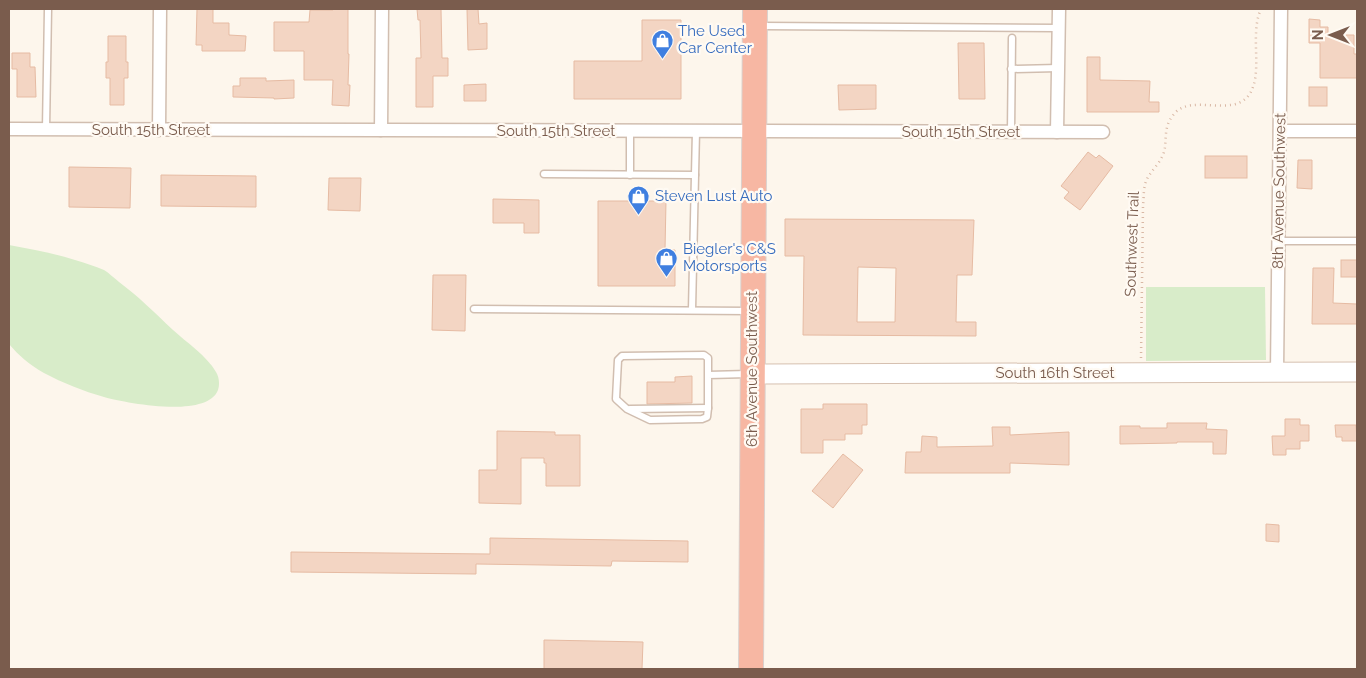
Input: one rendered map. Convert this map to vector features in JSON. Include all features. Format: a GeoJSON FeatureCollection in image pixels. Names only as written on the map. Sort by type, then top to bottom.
{"type":"FeatureCollection","features":[{"type":"Feature","properties":{"kind":"highway","name":"6th Avenue Southwest"},"geometry":{"type":"LineString","coordinates":[[750,669],[754,17]]}},
{"type":"Feature","properties":{"kind":"street"},"geometry":{"type":"LineString","coordinates":[[159,130],[160,9]]}},
{"type":"Feature","properties":{"kind":"street"},"geometry":{"type":"LineString","coordinates":[[381,130],[382,9]]}},
{"type":"Feature","properties":{"kind":"street"},"geometry":{"type":"LineString","coordinates":[[1057,132],[1058,9]]}},
{"type":"Feature","properties":{"kind":"street","name":"8th Avenue Southwest"},"geometry":{"type":"LineString","coordinates":[[1278,372],[1281,9]]}},
{"type":"Feature","properties":{"kind":"street","name":"South 15th Street"},"geometry":{"type":"LineString","coordinates":[[9,129],[1103,132]]}},
{"type":"Feature","properties":{"kind":"street"},"geometry":{"type":"LineString","coordinates":[[1280,131],[1357,131]]}},
{"type":"Feature","properties":{"kind":"street","name":"South 16th Street"},"geometry":{"type":"LineString","coordinates":[[752,374],[1357,372]]}},
{"type":"Feature","properties":{"kind":"lane"},"geometry":{"type":"LineString","coordinates":[[46,129],[48,9]]}},
{"type":"Feature","properties":{"kind":"lane"},"geometry":{"type":"LineString","coordinates":[[754,17],[1058,28]]}},
{"type":"Feature","properties":{"kind":"lane"},"geometry":{"type":"LineString","coordinates":[[1011,132],[1012,38]]}},
{"type":"Feature","properties":{"kind":"lane"},"geometry":{"type":"LineString","coordinates":[[1012,69],[1058,68]]}},
{"type":"Feature","properties":{"kind":"lane"},"geometry":{"type":"LineString","coordinates":[[630,131],[630,175]]}},
{"type":"Feature","properties":{"kind":"lane"},"geometry":{"type":"LineString","coordinates":[[692,310],[696,131]]}},
{"type":"Feature","properties":{"kind":"lane"},"geometry":{"type":"LineString","coordinates":[[544,174],[695,176]]}},
{"type":"Feature","properties":{"kind":"lane"},"geometry":{"type":"LineString","coordinates":[[1279,241],[1357,241]]}},
{"type":"Feature","properties":{"kind":"lane"},"geometry":{"type":"LineString","coordinates":[[474,309],[752,311]]}},
{"type":"Feature","properties":{"kind":"lane"},"geometry":{"type":"LineString","coordinates":[[704,355],[708,358],[708,408],[707,417],[702,419],[650,420],[627,409],[616,399],[618,360],[622,356],[704,355]]}},
{"type":"Feature","properties":{"kind":"lane"},"geometry":{"type":"LineString","coordinates":[[708,375],[752,374]]}},
{"type":"Feature","properties":{"kind":"lane"},"geometry":{"type":"LineString","coordinates":[[627,409],[708,408]]}},
{"type":"Feature","properties":{"kind":"path","name":"Southwest Trail"},"geometry":{"type":"LineString","coordinates":[[1141,372],[1143,206],[1146,180],[1163,156],[1168,122],[1175,112],[1183,107],[1193,105],[1235,104],[1243,101],[1249,95],[1256,79],[1256,26],[1261,9]]}},
{"type":"Feature","properties":{"kind":"green space"},"geometry":{"type":"Polygon","coordinates":[[[9,245],[58,255],[106,271],[207,360],[218,376],[218,390],[211,399],[199,404],[183,407],[130,403],[88,392],[58,380],[34,367],[9,344],[9,245]]]}},
{"type":"Feature","properties":{"kind":"green space"},"geometry":{"type":"Polygon","coordinates":[[[1146,287],[1265,287],[1266,360],[1146,361],[1146,287]]]}},
{"type":"Feature","properties":{"kind":"building"},"geometry":{"type":"Polygon","coordinates":[[[197,9],[213,9],[213,23],[229,23],[229,35],[246,36],[245,51],[202,51],[202,45],[196,45],[197,9]]]}},
{"type":"Feature","properties":{"kind":"building"},"geometry":{"type":"Polygon","coordinates":[[[348,9],[349,106],[332,105],[333,80],[304,80],[304,51],[274,51],[274,22],[309,22],[310,10],[348,9]]]}},
{"type":"Feature","properties":{"kind":"building"},"geometry":{"type":"Polygon","coordinates":[[[417,9],[441,9],[442,58],[448,58],[448,76],[433,76],[433,107],[416,107],[416,58],[421,58],[420,20],[418,20],[417,9]]]}},
{"type":"Feature","properties":{"kind":"building"},"geometry":{"type":"Polygon","coordinates":[[[467,9],[478,9],[479,24],[487,23],[487,49],[468,50],[467,9]]]}},
{"type":"Feature","properties":{"kind":"building"},"geometry":{"type":"Polygon","coordinates":[[[1309,19],[1320,20],[1320,27],[1328,27],[1328,35],[1354,35],[1354,54],[1357,54],[1357,78],[1320,78],[1320,43],[1309,43],[1309,19]]]}},
{"type":"Feature","properties":{"kind":"building"},"geometry":{"type":"Polygon","coordinates":[[[642,20],[681,20],[681,99],[574,99],[574,61],[642,61],[642,20]]]}},
{"type":"Feature","properties":{"kind":"building"},"geometry":{"type":"Polygon","coordinates":[[[108,36],[126,36],[128,78],[124,78],[124,105],[110,105],[110,78],[106,78],[108,36]]]}},
{"type":"Feature","properties":{"kind":"building"},"geometry":{"type":"Polygon","coordinates":[[[958,43],[984,43],[985,99],[959,99],[958,43]]]}},
{"type":"Feature","properties":{"kind":"building"},"geometry":{"type":"Polygon","coordinates":[[[12,53],[30,53],[30,67],[35,67],[36,97],[17,97],[17,69],[12,69],[12,53]]]}},
{"type":"Feature","properties":{"kind":"building"},"geometry":{"type":"Polygon","coordinates":[[[1087,57],[1100,57],[1100,80],[1150,81],[1149,102],[1159,102],[1159,112],[1087,112],[1087,57]]]}},
{"type":"Feature","properties":{"kind":"building"},"geometry":{"type":"Polygon","coordinates":[[[240,78],[266,78],[266,81],[294,80],[294,98],[233,97],[233,86],[240,86],[240,78]]]}},
{"type":"Feature","properties":{"kind":"building"},"geometry":{"type":"Polygon","coordinates":[[[486,84],[486,101],[464,101],[464,85],[486,84]]]}},
{"type":"Feature","properties":{"kind":"building"},"geometry":{"type":"Polygon","coordinates":[[[838,85],[876,85],[876,109],[839,110],[838,85]]]}},
{"type":"Feature","properties":{"kind":"building"},"geometry":{"type":"Polygon","coordinates":[[[1309,87],[1327,87],[1327,106],[1309,106],[1309,87]]]}},
{"type":"Feature","properties":{"kind":"building"},"geometry":{"type":"Polygon","coordinates":[[[1088,152],[1096,158],[1099,155],[1113,166],[1080,210],[1064,198],[1069,192],[1061,186],[1088,152]]]}},
{"type":"Feature","properties":{"kind":"building"},"geometry":{"type":"Polygon","coordinates":[[[1205,156],[1247,156],[1247,178],[1205,178],[1205,156]]]}},
{"type":"Feature","properties":{"kind":"building"},"geometry":{"type":"Polygon","coordinates":[[[1298,160],[1312,160],[1312,189],[1297,188],[1298,160]]]}},
{"type":"Feature","properties":{"kind":"building"},"geometry":{"type":"Polygon","coordinates":[[[69,167],[131,168],[130,208],[69,207],[69,167]]]}},
{"type":"Feature","properties":{"kind":"building"},"geometry":{"type":"Polygon","coordinates":[[[161,175],[256,176],[256,207],[161,206],[161,175]]]}},
{"type":"Feature","properties":{"kind":"building"},"geometry":{"type":"Polygon","coordinates":[[[329,178],[361,178],[360,211],[328,210],[329,178]]]}},
{"type":"Feature","properties":{"kind":"building"},"geometry":{"type":"Polygon","coordinates":[[[493,199],[539,200],[539,233],[524,233],[524,223],[493,223],[493,199]]]}},
{"type":"Feature","properties":{"kind":"building"},"geometry":{"type":"Polygon","coordinates":[[[598,201],[666,201],[665,250],[675,250],[675,286],[598,286],[598,201]]]}},
{"type":"Feature","properties":{"kind":"building"},"geometry":{"type":"Polygon","coordinates":[[[785,219],[974,220],[972,275],[957,275],[956,322],[976,322],[976,336],[803,335],[804,256],[785,256],[785,219]],[[858,267],[857,322],[895,322],[896,268],[858,267]]]}},
{"type":"Feature","properties":{"kind":"building"},"geometry":{"type":"Polygon","coordinates":[[[1341,260],[1357,260],[1357,277],[1341,277],[1341,260]]]}},
{"type":"Feature","properties":{"kind":"building"},"geometry":{"type":"Polygon","coordinates":[[[1313,268],[1334,268],[1333,303],[1357,304],[1357,324],[1312,324],[1313,268]]]}},
{"type":"Feature","properties":{"kind":"building"},"geometry":{"type":"Polygon","coordinates":[[[433,275],[466,275],[465,331],[432,330],[433,275]]]}},
{"type":"Feature","properties":{"kind":"building"},"geometry":{"type":"Polygon","coordinates":[[[692,376],[692,403],[647,404],[647,382],[675,382],[675,377],[692,376]]]}},
{"type":"Feature","properties":{"kind":"building"},"geometry":{"type":"Polygon","coordinates":[[[823,404],[867,404],[867,425],[862,425],[862,434],[845,434],[845,440],[823,440],[823,453],[801,453],[801,409],[823,409],[823,404]]]}},
{"type":"Feature","properties":{"kind":"building"},"geometry":{"type":"Polygon","coordinates":[[[1285,419],[1300,419],[1300,425],[1309,425],[1309,441],[1300,441],[1300,449],[1286,449],[1286,455],[1273,455],[1272,436],[1285,436],[1285,419]]]}},
{"type":"Feature","properties":{"kind":"building"},"geometry":{"type":"Polygon","coordinates":[[[1167,423],[1207,423],[1206,429],[1227,430],[1226,454],[1213,454],[1213,442],[1120,444],[1120,426],[1167,428],[1167,423]]]}},
{"type":"Feature","properties":{"kind":"building"},"geometry":{"type":"Polygon","coordinates":[[[1335,425],[1356,425],[1357,441],[1342,441],[1342,437],[1336,437],[1335,425]]]}},
{"type":"Feature","properties":{"kind":"building"},"geometry":{"type":"Polygon","coordinates":[[[992,427],[1010,427],[1010,435],[1069,432],[1069,465],[1010,463],[1010,473],[905,473],[906,452],[921,452],[922,436],[937,437],[937,447],[993,446],[992,427]]]}},
{"type":"Feature","properties":{"kind":"building"},"geometry":{"type":"Polygon","coordinates":[[[497,431],[555,432],[555,435],[580,435],[580,486],[546,486],[546,463],[544,463],[544,458],[521,458],[521,504],[479,503],[479,470],[497,470],[497,431]]]}},
{"type":"Feature","properties":{"kind":"building"},"geometry":{"type":"Polygon","coordinates":[[[843,454],[863,470],[833,508],[812,491],[843,454]]]}},
{"type":"Feature","properties":{"kind":"building"},"geometry":{"type":"Polygon","coordinates":[[[1266,524],[1279,525],[1279,542],[1266,541],[1266,524]]]}},
{"type":"Feature","properties":{"kind":"building"},"geometry":{"type":"Polygon","coordinates":[[[490,538],[688,541],[688,562],[612,561],[611,566],[476,564],[476,574],[291,572],[291,552],[490,554],[490,538]]]}},
{"type":"Feature","properties":{"kind":"building"},"geometry":{"type":"Polygon","coordinates":[[[544,640],[643,642],[642,669],[544,669],[544,640]]]}},
{"type":"Feature","properties":{"kind":"place","name":"The Used Car Center"},"geometry":{"type":"Point","coordinates":[662,59]}},
{"type":"Feature","properties":{"kind":"place","name":"Steven Lust Auto"},"geometry":{"type":"Point","coordinates":[639,215]}},
{"type":"Feature","properties":{"kind":"place","name":"Biegler's C&S Motorsports"},"geometry":{"type":"Point","coordinates":[667,277]}}]}
